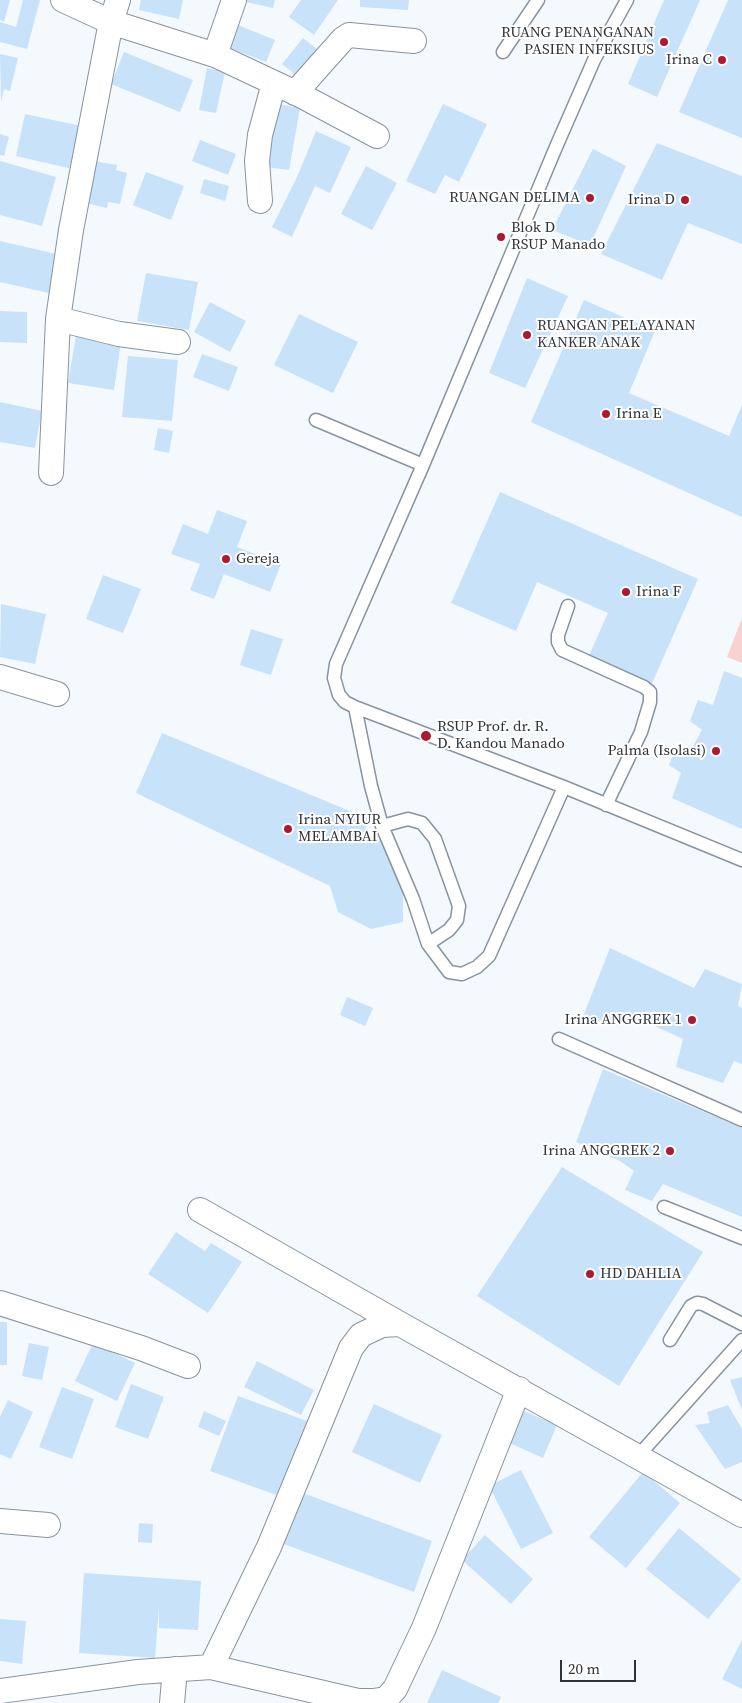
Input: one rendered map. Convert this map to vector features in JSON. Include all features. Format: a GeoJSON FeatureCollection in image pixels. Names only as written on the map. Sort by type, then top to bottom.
{"type":"FeatureCollection","features":[{"type":"Feature","properties":{"kind":"street"},"geometry":{"type":"LineString","coordinates":[[62,0],[115,11],[295,93],[377,136]]}},
{"type":"Feature","properties":{"kind":"street"},"geometry":{"type":"LineString","coordinates":[[215,55],[234,0]]}},
{"type":"Feature","properties":{"kind":"street"},"geometry":{"type":"LineString","coordinates":[[51,473],[58,319],[71,230],[115,11]]}},
{"type":"Feature","properties":{"kind":"street"},"geometry":{"type":"LineString","coordinates":[[295,93],[349,35],[414,41]]}},
{"type":"Feature","properties":{"kind":"street"},"geometry":{"type":"LineString","coordinates":[[260,201],[257,161],[260,135],[274,83]]}},
{"type":"Feature","properties":{"kind":"street"},"geometry":{"type":"LineString","coordinates":[[58,319],[120,334],[178,342]]}},
{"type":"Feature","properties":{"kind":"street"},"geometry":{"type":"LineString","coordinates":[[0,677],[57,694]]}},
{"type":"Feature","properties":{"kind":"street"},"geometry":{"type":"LineString","coordinates":[[200,1210],[742,1515]]}},
{"type":"Feature","properties":{"kind":"street"},"geometry":{"type":"LineString","coordinates":[[0,1302],[141,1348],[188,1366]]}},
{"type":"Feature","properties":{"kind":"street"},"geometry":{"type":"LineString","coordinates":[[211,1667],[269,1547],[351,1348],[361,1335],[373,1328],[382,1325],[400,1324]]}},
{"type":"Feature","properties":{"kind":"street"},"geometry":{"type":"LineString","coordinates":[[0,1691],[138,1672],[211,1667],[358,1701],[386,1699],[395,1689],[424,1628],[519,1389]]}},
{"type":"Feature","properties":{"kind":"street"},"geometry":{"type":"LineString","coordinates":[[0,1521],[48,1525]]}},
{"type":"Feature","properties":{"kind":"street"},"geometry":{"type":"LineString","coordinates":[[172,1703],[175,1669]]}},
{"type":"Feature","properties":{"kind":"lane"},"geometry":{"type":"LineString","coordinates":[[503,52],[538,0]]}},
{"type":"Feature","properties":{"kind":"lane"},"geometry":{"type":"LineString","coordinates":[[627,0],[594,60],[522,225],[423,465],[336,664],[334,678],[339,695],[345,702],[355,707],[564,788],[742,860]]}},
{"type":"Feature","properties":{"kind":"lane"},"geometry":{"type":"LineString","coordinates":[[316,420],[423,465]]}},
{"type":"Feature","properties":{"kind":"lane"},"geometry":{"type":"LineString","coordinates":[[568,606],[558,635],[558,642],[562,650],[644,687],[650,692],[650,702],[641,732],[606,805]]}},
{"type":"Feature","properties":{"kind":"lane"},"geometry":{"type":"LineString","coordinates":[[355,707],[371,786],[382,826],[413,899],[428,944],[449,972],[462,974],[477,967],[489,956],[564,788]]}},
{"type":"Feature","properties":{"kind":"lane"},"geometry":{"type":"LineString","coordinates":[[382,826],[408,818],[422,823],[435,839],[459,906],[457,920],[448,930],[428,944]]}},
{"type":"Feature","properties":{"kind":"lane"},"geometry":{"type":"LineString","coordinates":[[560,1039],[742,1120]]}},
{"type":"Feature","properties":{"kind":"lane"},"geometry":{"type":"LineString","coordinates":[[664,1207],[742,1238]]}},
{"type":"Feature","properties":{"kind":"lane"},"geometry":{"type":"LineString","coordinates":[[670,1340],[691,1306],[697,1303],[703,1304],[742,1324]]}},
{"type":"Feature","properties":{"kind":"lane"},"geometry":{"type":"LineString","coordinates":[[638,1456],[742,1340]]}},
{"type":"Feature","properties":{"kind":"shaded area"},"geometry":{"type":"Polygon","coordinates":[[[742,618],[742,663],[727,657],[742,618]]]}},
{"type":"Feature","properties":{"kind":"building"},"geometry":{"type":"Polygon","coordinates":[[[0,0],[10,0],[4,22],[0,20],[0,0]]]}},
{"type":"Feature","properties":{"kind":"building"},"geometry":{"type":"Polygon","coordinates":[[[23,0],[40,0],[27,49],[0,42],[0,22],[16,27],[23,0]]]}},
{"type":"Feature","properties":{"kind":"building"},"geometry":{"type":"Polygon","coordinates":[[[141,0],[183,0],[179,19],[139,10],[141,0]]]}},
{"type":"Feature","properties":{"kind":"building"},"geometry":{"type":"Polygon","coordinates":[[[237,0],[275,0],[273,8],[237,0]]]}},
{"type":"Feature","properties":{"kind":"building"},"geometry":{"type":"Polygon","coordinates":[[[301,0],[338,0],[314,35],[289,17],[301,0]]]}},
{"type":"Feature","properties":{"kind":"building"},"geometry":{"type":"Polygon","coordinates":[[[360,0],[409,0],[408,10],[360,7],[360,0]]]}},
{"type":"Feature","properties":{"kind":"building","name":"RUANG PENANGANAN PASIEN INFEKSIUS"},"geometry":{"type":"Polygon","coordinates":[[[664,0],[700,0],[657,97],[628,84],[664,0]]]}},
{"type":"Feature","properties":{"kind":"building","name":"Irina C"},"geometry":{"type":"Polygon","coordinates":[[[728,0],[742,0],[742,138],[679,112],[728,0]]]}},
{"type":"Feature","properties":{"kind":"building"},"geometry":{"type":"Polygon","coordinates":[[[230,22],[275,40],[266,62],[222,45],[230,22]]]}},
{"type":"Feature","properties":{"kind":"building"},"geometry":{"type":"Polygon","coordinates":[[[303,38],[322,53],[301,79],[282,64],[303,38]]]}},
{"type":"Feature","properties":{"kind":"building"},"geometry":{"type":"Polygon","coordinates":[[[124,52],[193,80],[180,112],[111,84],[124,52]]]}},
{"type":"Feature","properties":{"kind":"building"},"geometry":{"type":"Polygon","coordinates":[[[0,54],[18,58],[10,91],[4,89],[1,102],[0,54]]]}},
{"type":"Feature","properties":{"kind":"building"},"geometry":{"type":"Polygon","coordinates":[[[207,68],[225,72],[216,113],[199,110],[207,68]]]}},
{"type":"Feature","properties":{"kind":"building"},"geometry":{"type":"Polygon","coordinates":[[[278,104],[300,108],[289,170],[267,167],[278,104]]]}},
{"type":"Feature","properties":{"kind":"building"},"geometry":{"type":"Polygon","coordinates":[[[443,104],[487,124],[459,182],[445,175],[435,194],[406,181],[443,104]]]}},
{"type":"Feature","properties":{"kind":"building"},"geometry":{"type":"Polygon","coordinates":[[[25,114],[86,127],[77,170],[16,156],[25,114]]]}},
{"type":"Feature","properties":{"kind":"building"},"geometry":{"type":"Polygon","coordinates":[[[316,131],[351,147],[330,193],[315,186],[292,237],[272,227],[297,177],[316,131]]]}},
{"type":"Feature","properties":{"kind":"building"},"geometry":{"type":"Polygon","coordinates":[[[0,134],[9,137],[4,156],[0,155],[0,134]]]}},
{"type":"Feature","properties":{"kind":"building"},"geometry":{"type":"Polygon","coordinates":[[[200,140],[236,154],[228,175],[192,161],[200,140]]]}},
{"type":"Feature","properties":{"kind":"building","name":"Irina D"},"geometry":{"type":"Polygon","coordinates":[[[657,143],[742,176],[742,244],[688,223],[662,280],[601,254],[657,143]]]}},
{"type":"Feature","properties":{"kind":"building","name":"RUANGAN DELIMA"},"geometry":{"type":"Polygon","coordinates":[[[593,149],[626,166],[590,245],[552,230],[593,149]]]}},
{"type":"Feature","properties":{"kind":"building"},"geometry":{"type":"Polygon","coordinates":[[[0,161],[56,177],[42,226],[0,215],[0,161]]]}},
{"type":"Feature","properties":{"kind":"building"},"geometry":{"type":"Polygon","coordinates":[[[94,161],[117,165],[116,170],[127,173],[120,204],[108,202],[107,208],[85,203],[94,161]]]}},
{"type":"Feature","properties":{"kind":"building"},"geometry":{"type":"Polygon","coordinates":[[[366,166],[397,183],[372,230],[341,214],[366,166]]]}},
{"type":"Feature","properties":{"kind":"building"},"geometry":{"type":"Polygon","coordinates":[[[146,172],[184,186],[171,220],[133,205],[146,172]]]}},
{"type":"Feature","properties":{"kind":"building"},"geometry":{"type":"Polygon","coordinates":[[[204,179],[229,186],[225,201],[200,193],[204,179]]]}},
{"type":"Feature","properties":{"kind":"building"},"geometry":{"type":"Polygon","coordinates":[[[0,241],[65,256],[57,295],[0,282],[0,241]]]}},
{"type":"Feature","properties":{"kind":"building"},"geometry":{"type":"Polygon","coordinates":[[[146,273],[198,282],[189,330],[137,321],[146,273]]]}},
{"type":"Feature","properties":{"kind":"building","name":"RUANGAN PELAYANAN KANKER ANAK"},"geometry":{"type":"Polygon","coordinates":[[[527,278],[568,296],[525,388],[489,373],[527,278]]]}},
{"type":"Feature","properties":{"kind":"building","name":"Irina E"},"geometry":{"type":"Polygon","coordinates":[[[584,300],[655,331],[629,393],[729,436],[742,405],[742,517],[531,422],[584,300]]]}},
{"type":"Feature","properties":{"kind":"building"},"geometry":{"type":"Polygon","coordinates":[[[210,302],[246,321],[230,352],[194,332],[210,302]]]}},
{"type":"Feature","properties":{"kind":"building"},"geometry":{"type":"Polygon","coordinates":[[[0,311],[27,312],[27,343],[0,342],[0,311]]]}},
{"type":"Feature","properties":{"kind":"building"},"geometry":{"type":"Polygon","coordinates":[[[299,314],[358,342],[333,393],[274,365],[299,314]]]}},
{"type":"Feature","properties":{"kind":"building"},"geometry":{"type":"Polygon","coordinates":[[[76,335],[121,342],[114,390],[68,383],[76,335]]]}},
{"type":"Feature","properties":{"kind":"building"},"geometry":{"type":"Polygon","coordinates":[[[202,354],[238,367],[229,391],[193,377],[202,354]]]}},
{"type":"Feature","properties":{"kind":"building"},"geometry":{"type":"Polygon","coordinates":[[[128,356],[178,360],[172,421],[122,417],[128,356]]]}},
{"type":"Feature","properties":{"kind":"building"},"geometry":{"type":"Polygon","coordinates":[[[0,402],[42,411],[35,448],[0,442],[0,402]]]}},
{"type":"Feature","properties":{"kind":"building"},"geometry":{"type":"Polygon","coordinates":[[[158,428],[173,431],[169,453],[154,450],[158,428]]]}},
{"type":"Feature","properties":{"kind":"building","name":"Irina F"},"geometry":{"type":"Polygon","coordinates":[[[500,492],[698,579],[650,688],[587,660],[608,613],[537,582],[516,631],[451,603],[500,492]]]}},
{"type":"Feature","properties":{"kind":"building","name":"Gereja"},"geometry":{"type":"Polygon","coordinates":[[[217,510],[247,521],[237,547],[281,564],[270,592],[224,574],[214,599],[190,590],[200,564],[171,554],[183,524],[208,534],[217,510]]]}},
{"type":"Feature","properties":{"kind":"building"},"geometry":{"type":"Polygon","coordinates":[[[103,575],[141,589],[123,633],[86,619],[103,575]]]}},
{"type":"Feature","properties":{"kind":"building"},"geometry":{"type":"Polygon","coordinates":[[[1,604],[46,614],[35,664],[0,657],[1,604]]]}},
{"type":"Feature","properties":{"kind":"building"},"geometry":{"type":"Polygon","coordinates":[[[251,629],[283,639],[271,675],[240,665],[251,629]]]}},
{"type":"Feature","properties":{"kind":"building","name":"Palma (Isolasi)"},"geometry":{"type":"Polygon","coordinates":[[[724,671],[742,678],[742,829],[672,798],[681,773],[669,765],[676,747],[688,755],[702,730],[690,721],[698,700],[713,705],[724,671]]]}},
{"type":"Feature","properties":{"kind":"building","name":"Irina NYIUR MELAMBAI"},"geometry":{"type":"Polygon","coordinates":[[[162,733],[369,819],[360,842],[381,839],[403,893],[403,922],[371,929],[338,912],[330,886],[136,793],[162,733]]]}},
{"type":"Feature","properties":{"kind":"building","name":"Irina ANGGREK 1"},"geometry":{"type":"Polygon","coordinates":[[[610,948],[694,988],[705,969],[742,984],[738,1006],[742,1008],[742,1064],[734,1061],[723,1083],[676,1067],[683,1039],[624,1012],[617,1026],[584,1014],[610,948]]]}},
{"type":"Feature","properties":{"kind":"building"},"geometry":{"type":"Polygon","coordinates":[[[347,997],[373,1008],[365,1026],[340,1015],[347,997]]]}},
{"type":"Feature","properties":{"kind":"building","name":"Irina ANGGREK 2"},"geometry":{"type":"Polygon","coordinates":[[[603,1069],[742,1128],[742,1217],[663,1184],[652,1201],[625,1190],[634,1171],[620,1161],[576,1142],[603,1069]]]}},
{"type":"Feature","properties":{"kind":"building","name":"HD DAHLIA"},"geometry":{"type":"Polygon","coordinates":[[[562,1167],[703,1252],[619,1386],[477,1296],[562,1167]]]}},
{"type":"Feature","properties":{"kind":"building"},"geometry":{"type":"Polygon","coordinates":[[[176,1232],[205,1251],[211,1243],[242,1262],[208,1313],[148,1274],[176,1232]]]}},
{"type":"Feature","properties":{"kind":"building"},"geometry":{"type":"Polygon","coordinates":[[[0,1322],[7,1322],[7,1365],[0,1365],[0,1322]]]}},
{"type":"Feature","properties":{"kind":"building"},"geometry":{"type":"Polygon","coordinates":[[[29,1343],[49,1347],[42,1380],[22,1376],[29,1343]]]}},
{"type":"Feature","properties":{"kind":"building"},"geometry":{"type":"Polygon","coordinates":[[[93,1343],[135,1363],[117,1401],[75,1381],[93,1343]]]}},
{"type":"Feature","properties":{"kind":"building"},"geometry":{"type":"Polygon","coordinates":[[[257,1361],[314,1390],[301,1415],[244,1387],[257,1361]]]}},
{"type":"Feature","properties":{"kind":"building"},"geometry":{"type":"Polygon","coordinates":[[[742,1377],[742,1410],[730,1380],[742,1377]]]}},
{"type":"Feature","properties":{"kind":"building"},"geometry":{"type":"Polygon","coordinates":[[[131,1384],[164,1397],[148,1439],[115,1427],[131,1384]]]}},
{"type":"Feature","properties":{"kind":"building"},"geometry":{"type":"Polygon","coordinates":[[[62,1387],[94,1399],[72,1459],[39,1447],[62,1387]]]}},
{"type":"Feature","properties":{"kind":"building"},"geometry":{"type":"Polygon","coordinates":[[[238,1396],[307,1421],[279,1496],[210,1471],[238,1396]]]}},
{"type":"Feature","properties":{"kind":"building"},"geometry":{"type":"Polygon","coordinates":[[[8,1400],[33,1412],[11,1459],[0,1454],[0,1417],[8,1400]]]}},
{"type":"Feature","properties":{"kind":"building"},"geometry":{"type":"Polygon","coordinates":[[[374,1404],[442,1435],[420,1483],[352,1452],[374,1404]]]}},
{"type":"Feature","properties":{"kind":"building"},"geometry":{"type":"Polygon","coordinates":[[[728,1405],[742,1429],[742,1462],[725,1469],[695,1425],[710,1423],[707,1412],[728,1405]]]}},
{"type":"Feature","properties":{"kind":"building"},"geometry":{"type":"Polygon","coordinates":[[[521,1410],[557,1425],[543,1458],[507,1442],[521,1410]]]}},
{"type":"Feature","properties":{"kind":"building"},"geometry":{"type":"Polygon","coordinates":[[[204,1411],[226,1421],[219,1436],[198,1427],[204,1411]]]}},
{"type":"Feature","properties":{"kind":"building"},"geometry":{"type":"Polygon","coordinates":[[[521,1470],[553,1533],[521,1549],[489,1486],[521,1470]]]}},
{"type":"Feature","properties":{"kind":"building"},"geometry":{"type":"Polygon","coordinates":[[[643,1472],[680,1503],[626,1568],[589,1537],[643,1472]]]}},
{"type":"Feature","properties":{"kind":"building"},"geometry":{"type":"Polygon","coordinates":[[[300,1492],[432,1541],[414,1592],[281,1543],[300,1492]]]}},
{"type":"Feature","properties":{"kind":"building"},"geometry":{"type":"Polygon","coordinates":[[[139,1523],[153,1524],[152,1543],[138,1542],[139,1523]]]}},
{"type":"Feature","properties":{"kind":"building"},"geometry":{"type":"Polygon","coordinates":[[[679,1528],[741,1579],[708,1619],[646,1569],[679,1528]]]}},
{"type":"Feature","properties":{"kind":"building"},"geometry":{"type":"Polygon","coordinates":[[[485,1535],[533,1579],[511,1604],[462,1560],[485,1535]]]}},
{"type":"Feature","properties":{"kind":"building"},"geometry":{"type":"Polygon","coordinates":[[[84,1573],[201,1581],[198,1630],[159,1628],[159,1607],[155,1658],[79,1653],[84,1573]]]}},
{"type":"Feature","properties":{"kind":"building"},"geometry":{"type":"Polygon","coordinates":[[[0,1619],[26,1621],[22,1664],[0,1661],[0,1619]]]}},
{"type":"Feature","properties":{"kind":"building"},"geometry":{"type":"Polygon","coordinates":[[[742,1640],[742,1689],[722,1679],[742,1640]]]}},
{"type":"Feature","properties":{"kind":"building"},"geometry":{"type":"Polygon","coordinates":[[[442,1670],[501,1697],[498,1703],[427,1703],[442,1670]]]}},
{"type":"Feature","properties":{"kind":"place","name":"RUANG PENANGANAN PASIEN INFEKSIUS"},"geometry":{"type":"Point","coordinates":[664,42]}},
{"type":"Feature","properties":{"kind":"place","name":"Irina C"},"geometry":{"type":"Point","coordinates":[722,60]}},
{"type":"Feature","properties":{"kind":"place","name":"RUANGAN DELIMA"},"geometry":{"type":"Point","coordinates":[590,198]}},
{"type":"Feature","properties":{"kind":"place","name":"Irina D"},"geometry":{"type":"Point","coordinates":[685,200]}},
{"type":"Feature","properties":{"kind":"place","name":"Blok D RSUP Manado"},"geometry":{"type":"Point","coordinates":[501,237]}},
{"type":"Feature","properties":{"kind":"place","name":"RUANGAN PELAYANAN KANKER ANAK"},"geometry":{"type":"Point","coordinates":[527,335]}},
{"type":"Feature","properties":{"kind":"place","name":"Irina E"},"geometry":{"type":"Point","coordinates":[606,414]}},
{"type":"Feature","properties":{"kind":"place","name":"Gereja"},"geometry":{"type":"Point","coordinates":[226,559]}},
{"type":"Feature","properties":{"kind":"place","name":"Irina F"},"geometry":{"type":"Point","coordinates":[626,592]}},
{"type":"Feature","properties":{"kind":"place","name":"RSUP Prof. dr. R. D. Kandou Manado"},"geometry":{"type":"Point","coordinates":[426,736]}},
{"type":"Feature","properties":{"kind":"place","name":"Palma (Isolasi)"},"geometry":{"type":"Point","coordinates":[716,751]}},
{"type":"Feature","properties":{"kind":"place","name":"Irina NYIUR MELAMBAI"},"geometry":{"type":"Point","coordinates":[288,829]}},
{"type":"Feature","properties":{"kind":"place","name":"Irina ANGGREK 1"},"geometry":{"type":"Point","coordinates":[692,1020]}},
{"type":"Feature","properties":{"kind":"place","name":"Irina ANGGREK 2"},"geometry":{"type":"Point","coordinates":[670,1151]}},
{"type":"Feature","properties":{"kind":"place","name":"HD DAHLIA"},"geometry":{"type":"Point","coordinates":[590,1274]}}]}
